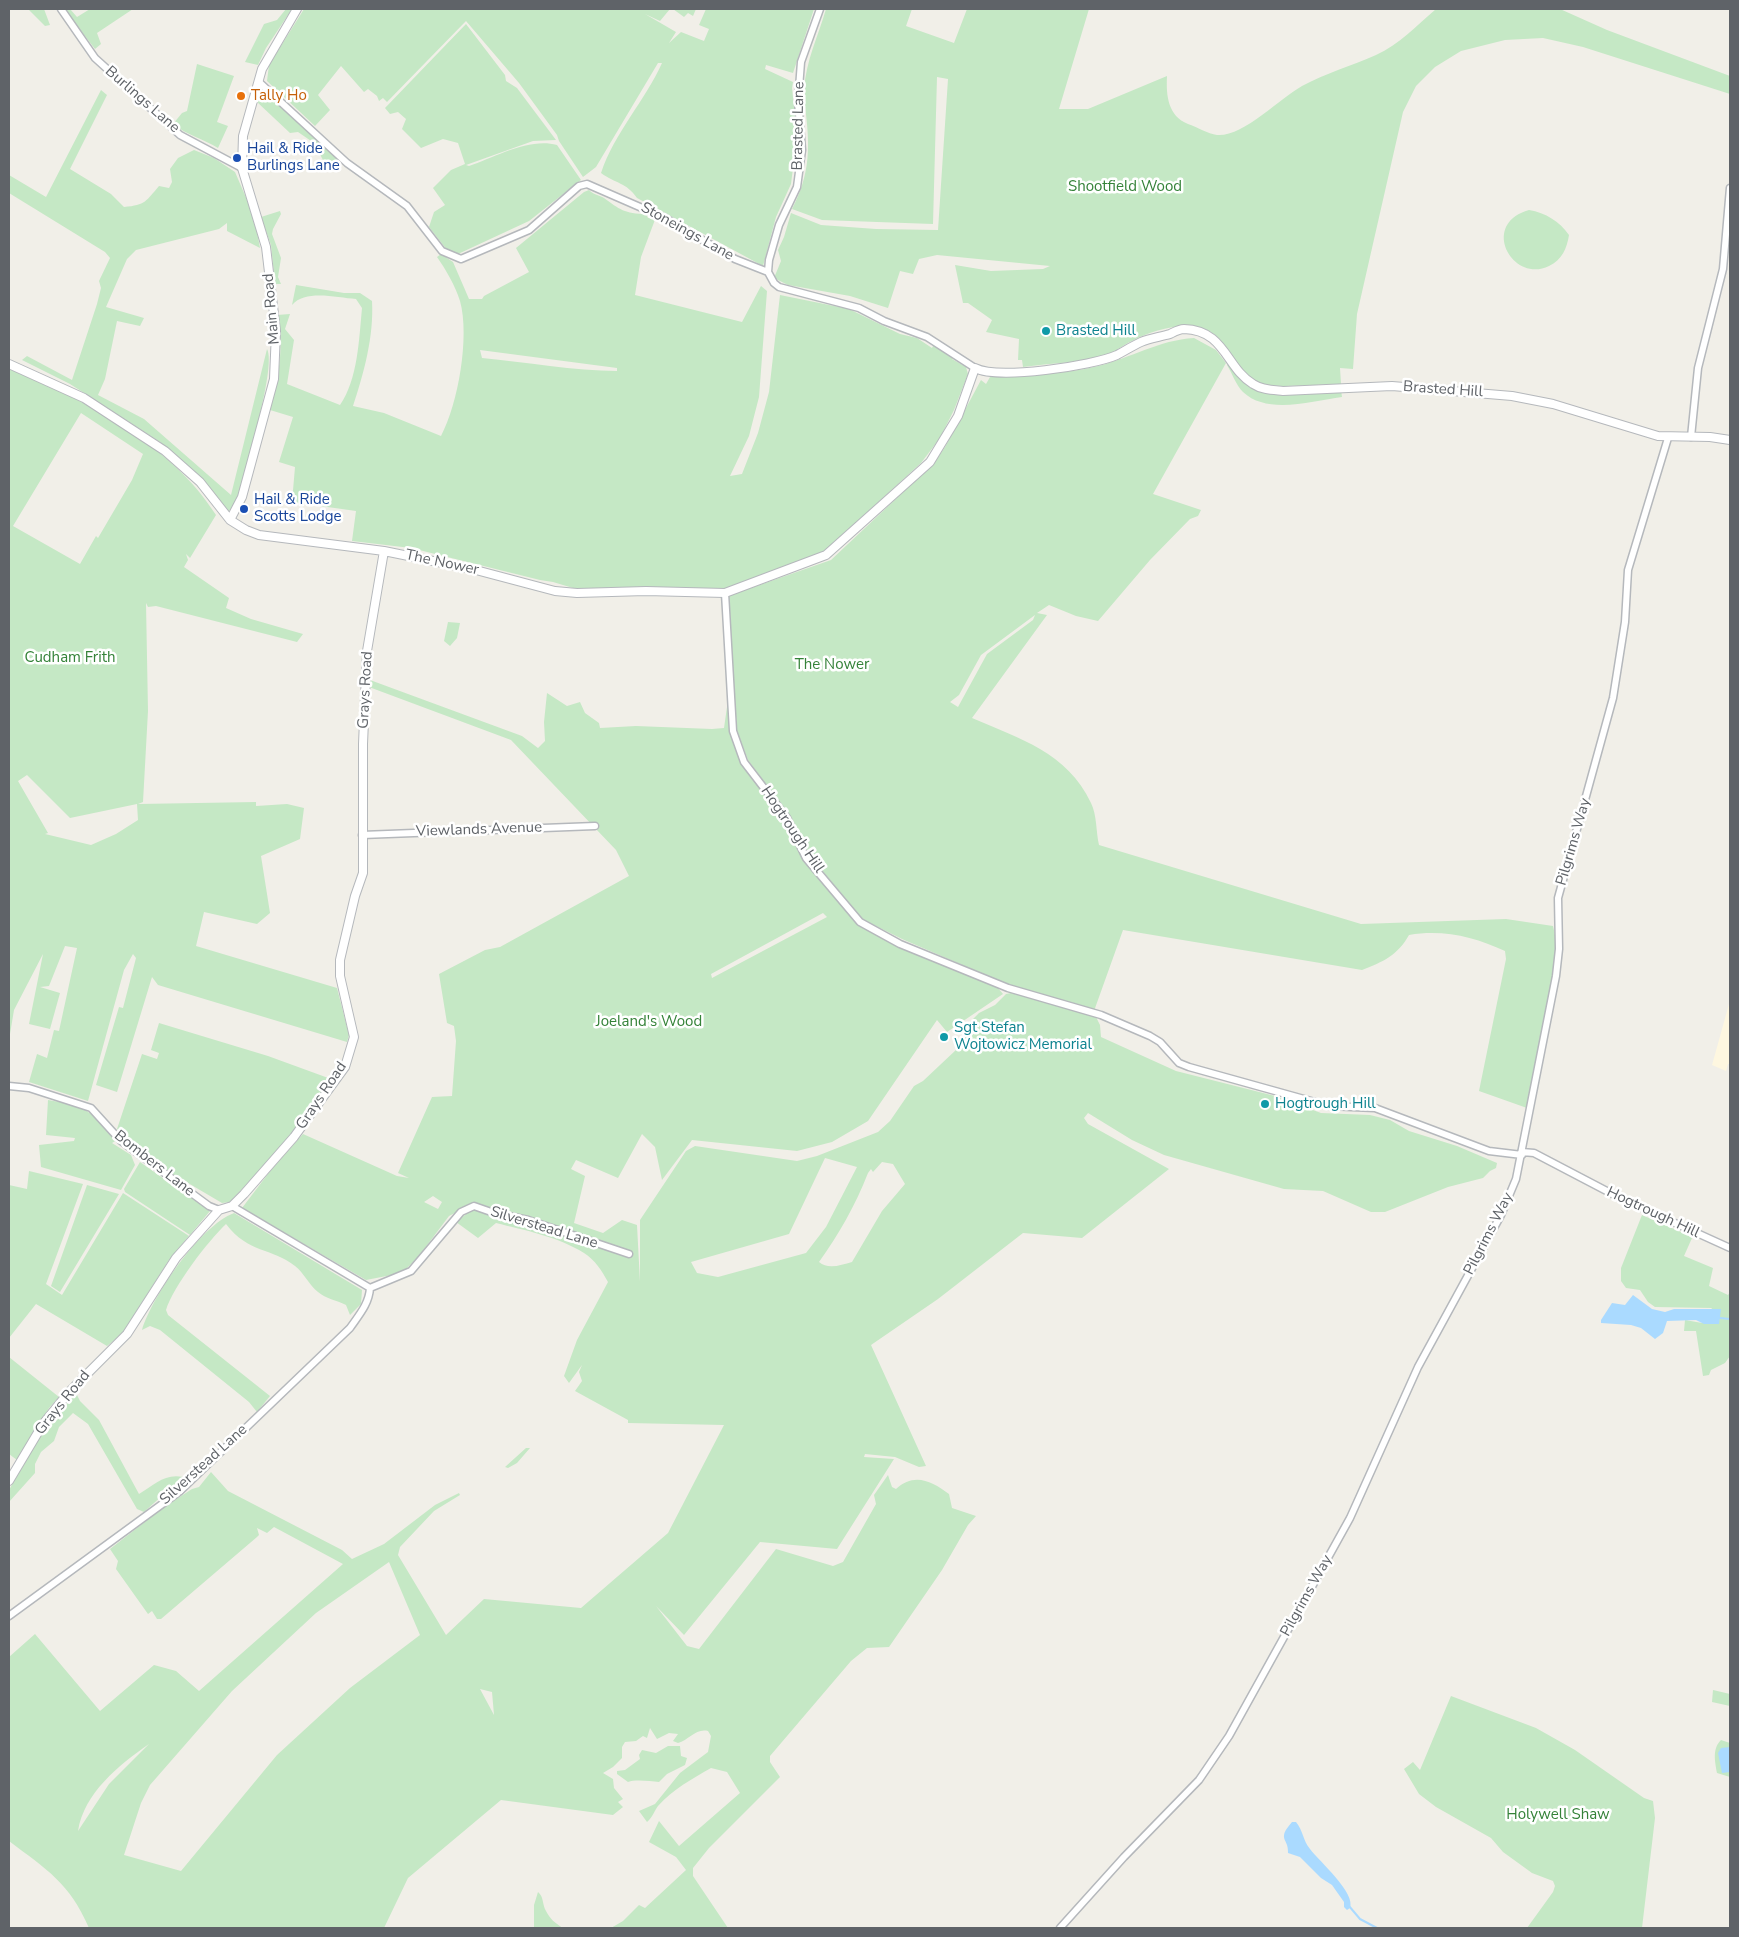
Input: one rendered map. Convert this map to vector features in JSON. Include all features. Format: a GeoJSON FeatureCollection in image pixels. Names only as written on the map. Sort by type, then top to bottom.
{"type":"FeatureCollection","features":[{"type":"Feature","properties":{"kind":"street","name":"Burlings Lane"},"geometry":{"type":"LineString","coordinates":[[61,9],[95,58],[180,134],[242,168]]}},
{"type":"Feature","properties":{"kind":"street","name":"Main Road"},"geometry":{"type":"LineString","coordinates":[[230,520],[242,497],[274,379],[276,331],[266,247],[242,168],[244,136],[267,58],[297,9]]}},
{"type":"Feature","properties":{"kind":"street","name":"Brasted Lane"},"geometry":{"type":"LineString","coordinates":[[768,272],[769,260],[779,225],[797,187],[802,150],[798,101],[801,62],[820,9]]}},
{"type":"Feature","properties":{"kind":"street","name":"Stoneings Lane"},"geometry":{"type":"LineString","coordinates":[[259,82],[347,163],[406,206],[442,252],[454,257],[460,258],[529,230],[579,186],[587,184],[665,218],[735,259],[768,272]]}},
{"type":"Feature","properties":{"kind":"street"},"geometry":{"type":"LineString","coordinates":[[1691,437],[1698,368],[1722,269],[1730,188]]}},
{"type":"Feature","properties":{"kind":"street","name":"Brasted Hill"},"geometry":{"type":"LineString","coordinates":[[768,272],[779,287],[859,308],[884,321],[927,337],[982,372],[1044,370],[1099,361],[1153,338],[1183,329],[1205,334],[1218,342],[1243,376],[1255,386],[1265,389],[1283,391],[1392,386],[1512,396],[1553,404],[1638,431],[1668,438],[1691,437],[1730,440]]}},
{"type":"Feature","properties":{"kind":"street"},"geometry":{"type":"LineString","coordinates":[[9,364],[84,398],[165,451],[200,482],[230,520]]}},
{"type":"Feature","properties":{"kind":"street","name":"The Nower"},"geometry":{"type":"LineString","coordinates":[[230,520],[246,530],[259,535],[384,551],[472,569],[555,591],[577,593],[646,591],[726,593],[826,555],[930,462],[958,416],[974,368]]}},
{"type":"Feature","properties":{"kind":"street","name":"Pilgrims Way"},"geometry":{"type":"LineString","coordinates":[[1060,1928],[1199,1780],[1229,1736],[1350,1518],[1418,1367],[1501,1215],[1516,1179],[1556,976],[1560,949],[1558,898],[1613,698],[1625,622],[1628,570],[1668,438]]}},
{"type":"Feature","properties":{"kind":"street","name":"Grays Road"},"geometry":{"type":"LineString","coordinates":[[232,1206],[294,1137],[345,1067],[354,1037],[340,976],[340,960],[355,896],[363,873],[362,836],[367,651],[384,551]]}},
{"type":"Feature","properties":{"kind":"street","name":"Hogtrough Hill"},"geometry":{"type":"LineString","coordinates":[[726,593],[733,731],[744,762],[787,818],[806,858],[860,922],[900,944],[1008,988],[1101,1015],[1150,1036],[1160,1042],[1179,1063],[1189,1067],[1329,1106],[1375,1108],[1488,1151],[1522,1154],[1534,1153],[1620,1198],[1730,1248]]}},
{"type":"Feature","properties":{"kind":"street","name":"Viewlands Avenue"},"geometry":{"type":"LineString","coordinates":[[362,836],[595,826]]}},
{"type":"Feature","properties":{"kind":"street","name":"Bombers Lane"},"geometry":{"type":"LineString","coordinates":[[9,1086],[29,1088],[91,1108],[121,1141],[209,1206],[219,1210]]}},
{"type":"Feature","properties":{"kind":"street"},"geometry":{"type":"LineString","coordinates":[[219,1210],[232,1206],[370,1288]]}},
{"type":"Feature","properties":{"kind":"street","name":"Silverstead Lane"},"geometry":{"type":"LineString","coordinates":[[9,1616],[180,1491],[350,1328],[363,1311],[370,1296],[370,1288],[410,1271],[461,1212],[474,1206],[494,1213],[528,1220],[630,1254]]}},
{"type":"Feature","properties":{"kind":"street","name":"Grays Road"},"geometry":{"type":"LineString","coordinates":[[9,1481],[43,1424],[69,1392],[128,1334],[176,1258],[219,1210]]}},
{"type":"Feature","properties":{"kind":"shaded area"},"geometry":{"type":"Polygon","coordinates":[[[1729,1004],[1730,1064],[1728,1064],[1726,1071],[1712,1065],[1729,1004]]]}},
{"type":"Feature","properties":{"kind":"green space"},"geometry":{"type":"Polygon","coordinates":[[[28,9],[44,9],[50,25],[45,26],[28,9]]]}},
{"type":"Feature","properties":{"kind":"green space"},"geometry":{"type":"Polygon","coordinates":[[[64,9],[70,9],[77,17],[90,9],[133,9],[97,33],[101,44],[95,49],[64,9]]]}},
{"type":"Feature","properties":{"kind":"green space"},"geometry":{"type":"Polygon","coordinates":[[[286,9],[292,9],[266,48],[258,65],[245,62],[264,24],[277,20],[286,9]]]}},
{"type":"Feature","properties":{"kind":"green space"},"geometry":{"type":"Polygon","coordinates":[[[304,9],[670,9],[660,21],[645,14],[676,32],[669,43],[681,32],[704,41],[709,29],[699,25],[706,9],[814,9],[793,73],[766,65],[765,69],[793,82],[797,136],[791,184],[776,217],[763,266],[637,198],[625,186],[601,173],[614,144],[662,63],[658,63],[596,167],[583,177],[557,135],[519,83],[466,21],[387,102],[383,98],[379,101],[377,96],[368,89],[364,92],[341,66],[318,95],[330,110],[315,126],[267,81],[269,65],[304,9]]]}},
{"type":"Feature","properties":{"kind":"green space"},"geometry":{"type":"Polygon","coordinates":[[[673,9],[696,9],[693,16],[688,13],[684,17],[673,9]]]}},
{"type":"Feature","properties":{"kind":"green space","name":"Shootfield Wood"},"geometry":{"type":"Polygon","coordinates":[[[826,9],[912,9],[906,26],[954,43],[967,9],[1089,9],[1059,109],[1088,109],[1167,76],[1168,98],[1172,111],[1176,116],[1188,124],[1217,135],[1227,134],[1249,124],[1311,81],[1384,51],[1436,9],[1560,9],[1607,30],[1730,76],[1730,94],[1583,47],[1543,38],[1505,40],[1461,51],[1435,67],[1416,86],[1403,112],[1357,314],[1353,369],[1340,368],[1341,384],[1274,386],[1258,383],[1243,371],[1219,338],[1211,332],[1193,326],[1166,328],[1129,342],[1112,353],[1099,357],[1023,367],[1022,360],[1018,360],[1019,339],[986,332],[992,320],[968,303],[963,303],[955,265],[991,271],[1043,269],[1050,266],[937,255],[919,259],[913,274],[900,271],[888,308],[850,296],[788,285],[774,278],[781,261],[778,250],[791,213],[821,225],[876,229],[938,230],[948,79],[937,77],[933,224],[822,220],[792,209],[801,188],[808,158],[804,94],[805,79],[826,9]]]}},
{"type":"Feature","properties":{"kind":"green space"},"geometry":{"type":"Polygon","coordinates":[[[466,24],[505,75],[506,81],[517,88],[556,140],[533,141],[466,165],[469,166],[524,146],[547,143],[557,145],[581,180],[529,221],[458,254],[447,250],[429,227],[434,212],[445,205],[433,188],[451,170],[465,164],[458,143],[443,139],[421,148],[402,129],[406,119],[398,112],[390,114],[385,108],[466,24]]]}},
{"type":"Feature","properties":{"kind":"green space"},"geometry":{"type":"Polygon","coordinates":[[[197,64],[234,76],[217,122],[228,126],[218,148],[173,124],[182,113],[187,111],[197,64]]]}},
{"type":"Feature","properties":{"kind":"green space"},"geometry":{"type":"Polygon","coordinates":[[[261,89],[339,160],[336,166],[323,160],[314,143],[298,132],[290,133],[257,102],[261,89]]]}},
{"type":"Feature","properties":{"kind":"green space"},"geometry":{"type":"Polygon","coordinates":[[[101,90],[107,95],[70,169],[111,194],[124,207],[131,206],[145,201],[159,186],[169,188],[172,182],[170,169],[178,158],[194,150],[214,158],[235,172],[254,216],[260,248],[227,231],[227,223],[219,229],[136,250],[127,259],[106,307],[144,318],[140,326],[117,321],[105,379],[98,395],[144,419],[231,495],[267,349],[269,360],[267,377],[258,423],[236,503],[228,512],[202,478],[160,442],[70,384],[22,360],[27,356],[72,380],[97,304],[101,288],[99,281],[110,258],[105,252],[9,193],[9,175],[46,197],[101,90]]]}},
{"type":"Feature","properties":{"kind":"green space"},"geometry":{"type":"Polygon","coordinates":[[[589,190],[627,212],[646,214],[648,218],[656,217],[641,257],[635,295],[742,322],[761,286],[767,291],[759,397],[749,436],[730,476],[742,474],[758,433],[769,392],[780,295],[849,309],[900,334],[917,338],[932,348],[934,344],[953,356],[952,359],[966,367],[968,374],[954,410],[940,438],[921,463],[824,552],[729,590],[573,588],[411,548],[352,541],[356,511],[292,502],[295,467],[279,462],[293,417],[270,410],[280,363],[277,315],[290,314],[285,329],[294,340],[287,384],[340,405],[351,383],[354,371],[362,308],[356,299],[322,296],[305,297],[292,305],[296,285],[344,293],[360,293],[372,301],[371,328],[367,354],[353,406],[384,413],[441,436],[453,406],[457,389],[461,370],[464,333],[463,316],[458,295],[437,257],[441,254],[453,262],[469,299],[482,299],[484,296],[529,272],[516,248],[584,192],[589,190]],[[480,350],[482,358],[584,370],[617,371],[617,368],[480,350]]]}},
{"type":"Feature","properties":{"kind":"green space"},"geometry":{"type":"Polygon","coordinates":[[[1529,210],[1552,218],[1569,235],[1561,257],[1549,266],[1536,269],[1524,267],[1514,260],[1507,250],[1504,239],[1506,227],[1514,217],[1529,210]]]}},
{"type":"Feature","properties":{"kind":"green space"},"geometry":{"type":"Polygon","coordinates":[[[280,211],[281,214],[272,234],[281,258],[278,277],[281,284],[275,284],[271,245],[261,217],[280,211]]]}},
{"type":"Feature","properties":{"kind":"green space","name":"The Nower"},"geometry":{"type":"Polygon","coordinates":[[[1194,338],[1216,350],[1226,363],[1153,494],[1201,510],[1198,516],[1190,519],[1150,560],[1098,621],[1076,616],[1049,605],[1037,613],[1047,615],[972,718],[1040,749],[1069,771],[1091,803],[1099,845],[1361,924],[1506,919],[1553,926],[1556,939],[1555,962],[1527,1108],[1479,1091],[1506,959],[1505,951],[1470,938],[1422,933],[1409,935],[1395,953],[1377,964],[1362,970],[1123,930],[1094,1011],[1009,985],[902,939],[862,919],[811,857],[790,817],[748,760],[737,731],[728,596],[831,560],[934,463],[945,447],[981,380],[986,384],[990,377],[1058,373],[1085,369],[1110,363],[1181,339],[1194,338]],[[1035,615],[981,655],[959,695],[950,702],[958,707],[987,654],[1033,620],[1035,615]]]}},
{"type":"Feature","properties":{"kind":"green space"},"geometry":{"type":"Polygon","coordinates":[[[1230,361],[1251,387],[1341,390],[1342,397],[1290,405],[1264,403],[1253,399],[1243,392],[1227,365],[1230,361]]]}},
{"type":"Feature","properties":{"kind":"green space","name":"Cudham Frith"},"geometry":{"type":"Polygon","coordinates":[[[9,366],[95,410],[150,445],[175,466],[197,489],[216,515],[190,558],[186,554],[188,560],[184,567],[229,598],[226,608],[251,619],[303,634],[297,642],[156,606],[148,607],[146,603],[148,711],[143,802],[138,804],[256,802],[256,806],[287,804],[304,808],[300,839],[261,856],[270,913],[257,924],[204,912],[196,946],[337,988],[349,1035],[347,1042],[158,985],[152,977],[117,1092],[96,1085],[119,1007],[123,1008],[136,958],[133,954],[124,970],[88,1101],[29,1082],[37,1054],[47,1058],[54,1030],[59,1031],[77,948],[65,946],[49,986],[40,987],[60,993],[50,1029],[29,1024],[43,954],[14,1010],[9,1040],[9,366]],[[81,413],[13,526],[80,564],[96,536],[98,538],[132,480],[143,454],[81,413]],[[27,775],[18,781],[48,833],[45,834],[91,845],[116,834],[138,820],[137,804],[70,818],[27,775]]]}},
{"type":"Feature","properties":{"kind":"green space"},"geometry":{"type":"Polygon","coordinates":[[[448,622],[460,623],[457,638],[450,646],[444,641],[448,622]]]}},
{"type":"Feature","properties":{"kind":"green space","name":"Joeland's Wood"},"geometry":{"type":"Polygon","coordinates":[[[370,680],[522,736],[538,748],[545,741],[544,722],[547,693],[567,706],[580,702],[585,713],[599,723],[600,728],[636,726],[712,729],[724,728],[729,693],[729,730],[741,763],[783,819],[802,857],[856,923],[900,948],[998,988],[1003,994],[947,1032],[937,1020],[868,1121],[832,1142],[797,1151],[692,1140],[662,1180],[655,1147],[642,1134],[618,1178],[576,1160],[571,1169],[585,1176],[574,1223],[603,1233],[622,1220],[637,1225],[640,1282],[640,1220],[686,1151],[695,1146],[797,1161],[817,1156],[878,1132],[890,1121],[914,1086],[923,1081],[957,1049],[970,1022],[979,1013],[995,1005],[1006,994],[1011,993],[1095,1015],[1100,1025],[1101,1037],[1176,1071],[1275,1096],[1321,1113],[1370,1115],[1390,1120],[1409,1131],[1457,1146],[1497,1163],[1496,1168],[1483,1178],[1448,1187],[1385,1212],[1371,1212],[1323,1191],[1284,1189],[1164,1155],[1132,1140],[1088,1113],[1084,1118],[1088,1124],[1169,1169],[1082,1238],[1023,1233],[938,1299],[871,1345],[926,1466],[919,1467],[895,1457],[865,1454],[864,1457],[894,1459],[837,1549],[760,1542],[684,1635],[656,1606],[687,1646],[699,1649],[776,1549],[833,1566],[843,1562],[876,1504],[874,1495],[888,1475],[892,1487],[896,1489],[909,1481],[923,1480],[930,1482],[949,1494],[952,1508],[976,1516],[968,1525],[942,1570],[889,1647],[867,1648],[851,1661],[770,1756],[770,1762],[780,1777],[709,1848],[693,1868],[693,1876],[728,1928],[611,1928],[623,1921],[639,1905],[645,1908],[686,1870],[676,1857],[649,1842],[659,1821],[679,1846],[740,1793],[727,1772],[711,1768],[670,1794],[658,1806],[647,1822],[639,1811],[655,1804],[680,1773],[708,1752],[711,1736],[708,1731],[700,1731],[678,1743],[673,1741],[678,1734],[669,1733],[657,1739],[650,1728],[647,1738],[643,1736],[636,1741],[625,1742],[622,1747],[622,1758],[603,1773],[613,1779],[614,1788],[623,1799],[618,1802],[623,1807],[613,1815],[501,1800],[408,1878],[384,1928],[89,1928],[73,1899],[56,1878],[9,1841],[9,1657],[35,1634],[100,1711],[154,1665],[176,1671],[199,1691],[343,1564],[274,1527],[267,1533],[257,1528],[259,1535],[257,1537],[161,1619],[157,1619],[152,1611],[148,1614],[116,1569],[118,1561],[110,1549],[164,1507],[192,1489],[199,1487],[211,1472],[228,1491],[342,1550],[352,1559],[384,1544],[435,1505],[459,1493],[460,1495],[434,1511],[400,1547],[398,1555],[446,1635],[484,1599],[581,1608],[668,1533],[724,1425],[628,1423],[628,1420],[575,1391],[582,1381],[579,1372],[582,1365],[569,1383],[564,1376],[577,1340],[608,1282],[592,1259],[564,1243],[496,1223],[478,1238],[456,1222],[474,1208],[498,1212],[474,1203],[449,1216],[419,1256],[402,1273],[366,1280],[242,1208],[271,1170],[303,1134],[397,1176],[409,1178],[398,1173],[432,1097],[452,1096],[456,1041],[454,1026],[447,1023],[439,974],[485,950],[500,947],[629,876],[616,850],[511,740],[369,687],[370,680]],[[823,913],[711,974],[712,978],[827,917],[823,913]],[[825,1158],[789,1234],[691,1262],[697,1273],[718,1277],[806,1253],[826,1227],[857,1167],[825,1158]],[[882,1162],[873,1172],[871,1169],[846,1219],[819,1262],[826,1266],[852,1262],[882,1211],[905,1184],[893,1164],[882,1162]],[[433,1196],[424,1202],[438,1209],[442,1202],[433,1196]],[[389,1562],[316,1613],[232,1691],[150,1785],[141,1803],[124,1855],[181,1871],[277,1755],[350,1688],[420,1635],[389,1562]],[[480,1689],[494,1715],[492,1692],[480,1689]],[[149,1744],[126,1761],[95,1792],[87,1804],[78,1831],[109,1784],[149,1744]]]}},
{"type":"Feature","properties":{"kind":"green space"},"geometry":{"type":"Polygon","coordinates":[[[159,1023],[268,1056],[331,1079],[288,1140],[230,1202],[222,1203],[166,1170],[117,1129],[142,1054],[157,1059],[159,1053],[151,1050],[159,1023]]]}},
{"type":"Feature","properties":{"kind":"green space"},"geometry":{"type":"Polygon","coordinates":[[[48,1100],[72,1105],[88,1112],[117,1140],[112,1143],[131,1155],[135,1165],[121,1190],[41,1167],[39,1145],[74,1141],[75,1138],[46,1135],[48,1100]]]}},
{"type":"Feature","properties":{"kind":"green space"},"geometry":{"type":"Polygon","coordinates":[[[140,1162],[210,1211],[190,1235],[125,1192],[124,1189],[140,1162]]]}},
{"type":"Feature","properties":{"kind":"green space"},"geometry":{"type":"Polygon","coordinates":[[[29,1171],[83,1184],[46,1284],[62,1295],[123,1193],[189,1236],[169,1260],[122,1334],[107,1346],[36,1304],[9,1338],[9,1185],[27,1189],[29,1171]]]}},
{"type":"Feature","properties":{"kind":"green space"},"geometry":{"type":"Polygon","coordinates":[[[87,1185],[119,1194],[60,1292],[51,1286],[87,1185]]]}},
{"type":"Feature","properties":{"kind":"green space"},"geometry":{"type":"Polygon","coordinates":[[[234,1213],[362,1290],[361,1304],[350,1315],[346,1305],[321,1294],[295,1266],[286,1260],[243,1241],[226,1224],[210,1241],[183,1277],[166,1310],[168,1315],[270,1396],[257,1412],[249,1402],[160,1330],[150,1326],[142,1330],[156,1299],[179,1263],[207,1232],[221,1220],[234,1213]]]}},
{"type":"Feature","properties":{"kind":"green space"},"geometry":{"type":"Polygon","coordinates":[[[1642,1215],[1690,1236],[1692,1238],[1684,1256],[1713,1268],[1709,1286],[1728,1295],[1730,1292],[1730,1356],[1725,1363],[1711,1370],[1709,1375],[1703,1376],[1696,1331],[1684,1331],[1685,1320],[1702,1323],[1712,1308],[1655,1307],[1648,1302],[1640,1290],[1626,1288],[1621,1281],[1621,1268],[1642,1215]]]}},
{"type":"Feature","properties":{"kind":"green space"},"geometry":{"type":"Polygon","coordinates":[[[9,1357],[59,1397],[49,1408],[17,1460],[9,1454],[9,1357]]]}},
{"type":"Feature","properties":{"kind":"green space"},"geometry":{"type":"Polygon","coordinates":[[[76,1393],[80,1401],[99,1420],[139,1494],[165,1478],[183,1477],[144,1512],[137,1509],[88,1424],[73,1413],[59,1427],[54,1441],[41,1452],[35,1464],[35,1473],[9,1502],[9,1490],[40,1436],[76,1393]]]}},
{"type":"Feature","properties":{"kind":"green space"},"geometry":{"type":"Polygon","coordinates":[[[526,1448],[530,1448],[517,1463],[508,1468],[505,1467],[526,1448]]]}},
{"type":"Feature","properties":{"kind":"green space"},"geometry":{"type":"Polygon","coordinates":[[[1713,1690],[1730,1694],[1730,1706],[1712,1702],[1713,1690]]]}},
{"type":"Feature","properties":{"kind":"green space","name":"Holywell Shaw"},"geometry":{"type":"Polygon","coordinates":[[[1451,1696],[1536,1728],[1575,1750],[1644,1798],[1653,1801],[1655,1818],[1642,1928],[1527,1928],[1553,1892],[1555,1886],[1553,1881],[1532,1873],[1503,1852],[1491,1838],[1436,1807],[1419,1794],[1404,1769],[1413,1762],[1420,1770],[1451,1696]]]}},
{"type":"Feature","properties":{"kind":"green space"},"geometry":{"type":"Polygon","coordinates":[[[1721,1740],[1730,1743],[1730,1777],[1717,1773],[1715,1751],[1721,1740]]]}},
{"type":"Feature","properties":{"kind":"green space"},"geometry":{"type":"Polygon","coordinates":[[[668,1746],[680,1746],[681,1756],[687,1758],[685,1765],[667,1774],[659,1782],[639,1780],[628,1782],[617,1774],[617,1771],[625,1770],[640,1759],[639,1755],[642,1750],[656,1753],[668,1746]]]}},
{"type":"Feature","properties":{"kind":"green space"},"geometry":{"type":"Polygon","coordinates":[[[538,1892],[549,1916],[563,1928],[534,1928],[534,1905],[538,1892]]]}},
{"type":"Feature","properties":{"kind":"water"},"geometry":{"type":"Polygon","coordinates":[[[1633,1295],[1652,1309],[1665,1312],[1674,1309],[1721,1309],[1719,1324],[1704,1324],[1696,1320],[1667,1321],[1663,1333],[1655,1339],[1641,1328],[1631,1325],[1601,1323],[1612,1303],[1625,1305],[1633,1295]]]}},
{"type":"Feature","properties":{"kind":"water"},"geometry":{"type":"Polygon","coordinates":[[[1730,1747],[1730,1772],[1722,1773],[1718,1753],[1721,1748],[1730,1747]]]}},
{"type":"Feature","properties":{"kind":"water"},"geometry":{"type":"Polygon","coordinates":[[[1292,1822],[1296,1822],[1308,1846],[1348,1894],[1350,1908],[1347,1910],[1344,1907],[1344,1902],[1332,1885],[1321,1878],[1300,1857],[1288,1853],[1284,1836],[1292,1822]]]}},
{"type":"Feature","properties":{"kind":"waterway"},"geometry":{"type":"LineString","coordinates":[[1720,1318],[1730,1319]]}},
{"type":"Feature","properties":{"kind":"waterway"},"geometry":{"type":"LineString","coordinates":[[1349,1906],[1360,1919],[1377,1928]]}},
{"type":"Feature","properties":{"kind":"place","name":"Tally Ho"},"geometry":{"type":"Point","coordinates":[241,96]}},
{"type":"Feature","properties":{"kind":"place","name":"Hail & Ride Burlings Lane"},"geometry":{"type":"Point","coordinates":[237,158]}},
{"type":"Feature","properties":{"kind":"place","name":"Brasted Hill"},"geometry":{"type":"Point","coordinates":[1046,331]}},
{"type":"Feature","properties":{"kind":"place","name":"Hail & Ride Scotts Lodge"},"geometry":{"type":"Point","coordinates":[244,509]}},
{"type":"Feature","properties":{"kind":"place","name":"Sgt Stefan Wojtowicz Memorial"},"geometry":{"type":"Point","coordinates":[944,1037]}},
{"type":"Feature","properties":{"kind":"place","name":"Hogtrough Hill"},"geometry":{"type":"Point","coordinates":[1265,1104]}}]}
